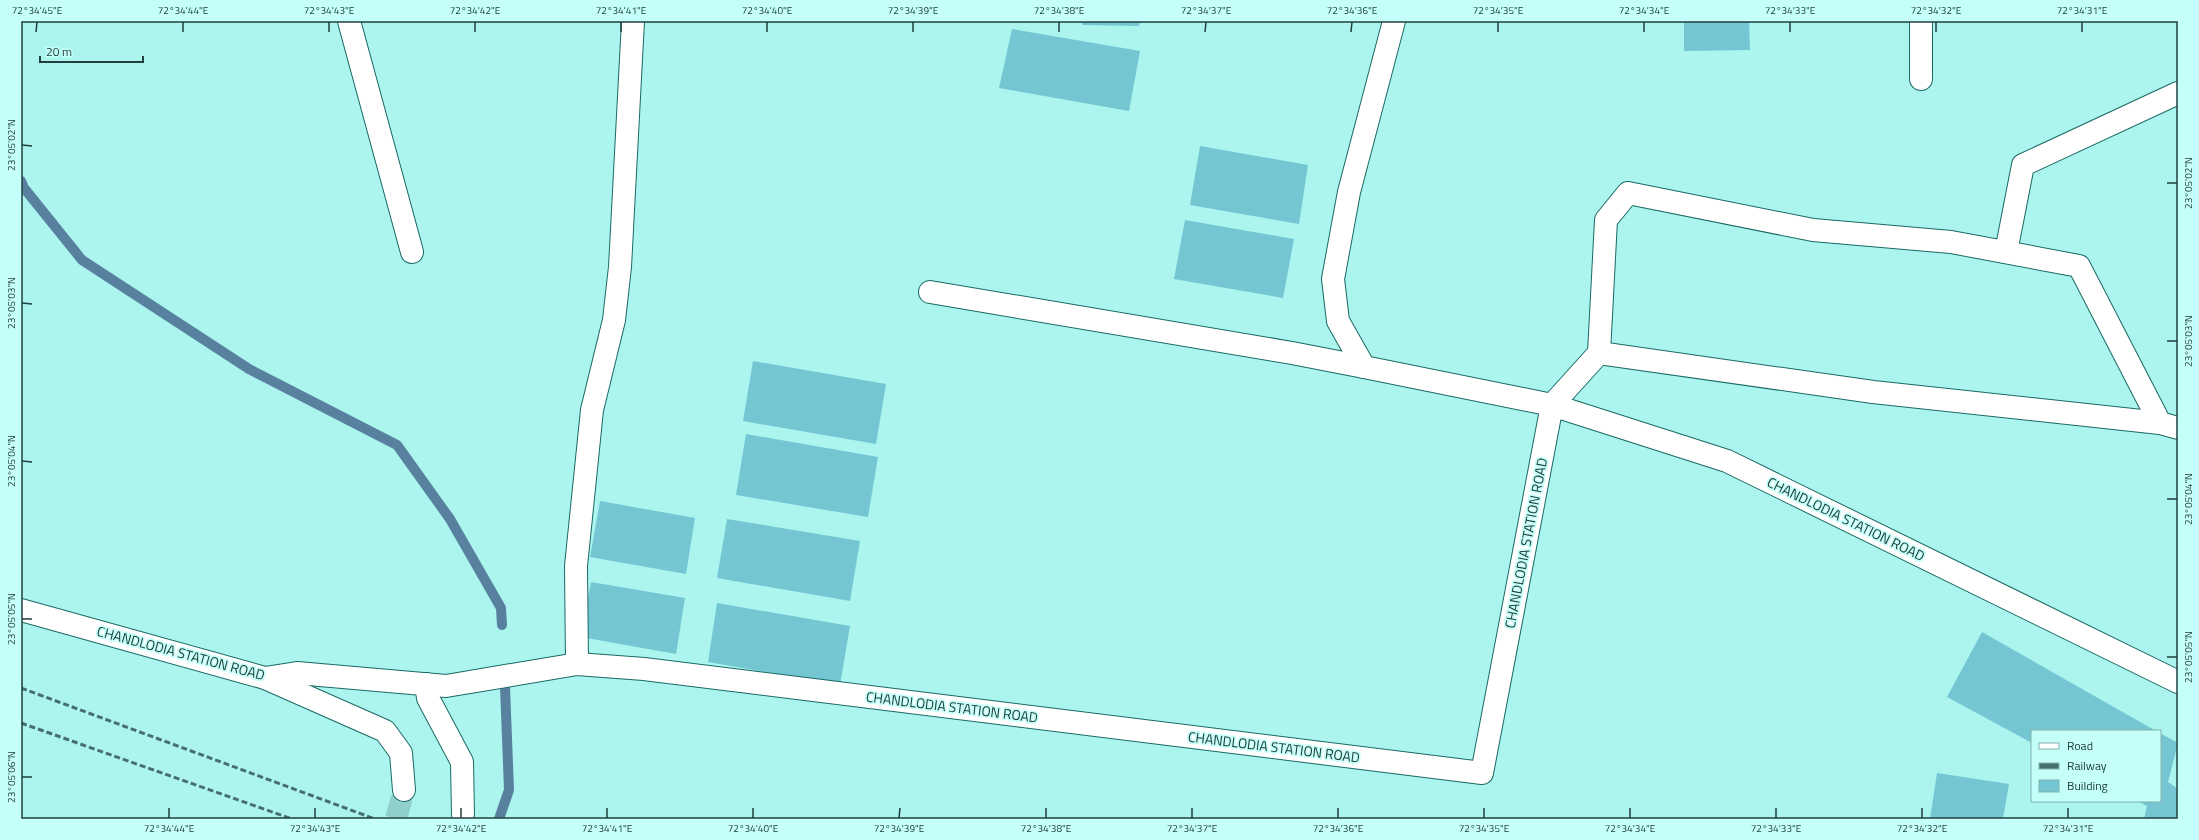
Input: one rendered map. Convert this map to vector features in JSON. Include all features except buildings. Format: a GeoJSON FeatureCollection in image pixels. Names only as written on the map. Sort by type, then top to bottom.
{"type":"FeatureCollection","features":[{"type":"Feature","properties":{"kind":"street"},"geometry":{"type":"LineString","coordinates":[[348,21],[412,252]]}},
{"type":"Feature","properties":{"kind":"street"},"geometry":{"type":"LineString","coordinates":[[577,664],[576,566],[592,410],[614,320],[620,267],[633,21]]}},
{"type":"Feature","properties":{"kind":"street"},"geometry":{"type":"LineString","coordinates":[[1364,367],[1338,322],[1333,279],[1349,192],[1394,21]]}},
{"type":"Feature","properties":{"kind":"street"},"geometry":{"type":"LineString","coordinates":[[1921,21],[1921,79]]}},
{"type":"Feature","properties":{"kind":"street"},"geometry":{"type":"LineString","coordinates":[[2006,252],[2023,165],[2178,93]]}},
{"type":"Feature","properties":{"kind":"street"},"geometry":{"type":"LineString","coordinates":[[930,292],[1284,352],[1552,405],[1599,353],[1606,220],[1628,193],[1813,230],[1952,242],[2079,266],[2169,426]]}},
{"type":"Feature","properties":{"kind":"street"},"geometry":{"type":"LineString","coordinates":[[1599,353],[1873,392],[2169,426]]}},
{"type":"Feature","properties":{"kind":"street","name":"CHANDLODIA STATION ROAD"},"geometry":{"type":"LineString","coordinates":[[21,610],[265,678],[297,673],[446,686],[577,664],[660,671],[1482,773],[1552,405],[1727,461],[2178,682]]}},
{"type":"Feature","properties":{"kind":"street"},"geometry":{"type":"LineString","coordinates":[[265,678],[385,731],[401,753],[404,790]]}},
{"type":"Feature","properties":{"kind":"street"},"geometry":{"type":"LineString","coordinates":[[426,684],[428,698],[462,762],[463,814]]}},
{"type":"Feature","properties":{"kind":"waterway"},"geometry":{"type":"LineString","coordinates":[[21,181],[24,188],[82,260],[249,369],[397,445],[450,519],[501,608],[502,625]]}},
{"type":"Feature","properties":{"kind":"waterway"},"geometry":{"type":"LineString","coordinates":[[499,819],[509,790],[505,687]]}},
{"type":"Feature","properties":{"kind":"tunnel"},"geometry":{"type":"LineString","coordinates":[[396,819],[404,790]]}},
{"type":"Feature","properties":{"kind":"railway"},"geometry":{"type":"LineString","coordinates":[[21,688],[375,819]]}},
{"type":"Feature","properties":{"kind":"railway"},"geometry":{"type":"LineString","coordinates":[[21,723],[292,819]]}}]}
